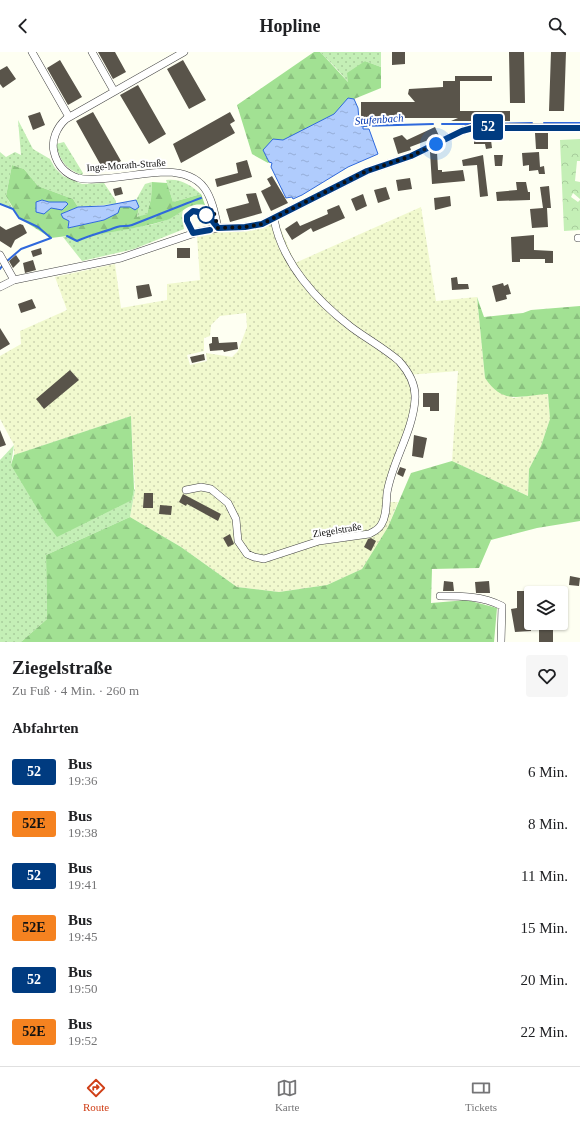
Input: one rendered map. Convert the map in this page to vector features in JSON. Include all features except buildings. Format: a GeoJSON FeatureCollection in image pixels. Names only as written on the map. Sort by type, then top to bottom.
{"type":"FeatureCollection","features":[{"type":"Feature","properties":{"kind":"street"},"geometry":{"type":"LineString","coordinates":[[32,52],[69,117]]}},
{"type":"Feature","properties":{"kind":"street"},"geometry":{"type":"LineString","coordinates":[[92,52],[114,91]]}},
{"type":"Feature","properties":{"kind":"street","name":"Inge-Morath-Straße"},"geometry":{"type":"LineString","coordinates":[[184,52],[69,117],[57,130],[53,145],[58,163],[68,173],[79,178],[89,179],[160,172],[185,174],[199,182],[208,191],[218,228]]}},
{"type":"Feature","properties":{"kind":"street"},"geometry":{"type":"LineString","coordinates":[[0,287],[14,280],[121,258],[185,235],[218,228],[245,227],[274,219],[313,197],[367,171],[411,156],[462,131],[473,128],[580,128]]}},
{"type":"Feature","properties":{"kind":"street","name":"Ziegelstraße"},"geometry":{"type":"LineString","coordinates":[[186,490],[201,487],[211,489],[219,495],[234,512],[238,541],[243,549],[248,554],[259,559],[319,541],[369,534],[376,531],[383,520],[390,480],[413,411],[415,398],[412,382],[407,370],[399,361],[335,313],[297,272],[280,243],[274,219]]}},
{"type":"Feature","properties":{"kind":"street"},"geometry":{"type":"LineString","coordinates":[[0,255],[14,280]]}},
{"type":"Feature","properties":{"kind":"street"},"geometry":{"type":"LineString","coordinates":[[440,596],[475,597],[491,601],[502,606],[501,642]]}},
{"type":"Feature","properties":{"kind":"green space"},"geometry":{"type":"Polygon","coordinates":[[[314,52],[320,52],[348,82],[347,73],[365,61],[381,67],[381,88],[354,99],[358,108],[268,163],[252,154],[237,105],[314,52]]]}},
{"type":"Feature","properties":{"kind":"green space"},"geometry":{"type":"Polygon","coordinates":[[[320,52],[381,52],[381,67],[365,61],[349,83],[320,52]]]}},
{"type":"Feature","properties":{"kind":"green space"},"geometry":{"type":"Polygon","coordinates":[[[18,120],[33,149],[50,159],[55,168],[63,176],[82,184],[104,183],[116,201],[116,204],[78,207],[73,199],[38,186],[24,169],[12,165],[6,196],[13,209],[0,204],[0,152],[6,157],[15,152],[21,155],[18,120]]]}},
{"type":"Feature","properties":{"kind":"green space"},"geometry":{"type":"Polygon","coordinates":[[[580,139],[580,161],[577,161],[575,181],[580,182],[580,199],[573,193],[571,197],[578,202],[580,200],[580,230],[564,231],[560,140],[580,139]]]}},
{"type":"Feature","properties":{"kind":"green space"},"geometry":{"type":"Polygon","coordinates":[[[64,142],[83,173],[82,175],[76,173],[64,164],[56,144],[64,142]]]}},
{"type":"Feature","properties":{"kind":"green space"},"geometry":{"type":"Polygon","coordinates":[[[12,165],[24,169],[38,186],[73,199],[78,207],[61,214],[69,221],[68,228],[104,220],[120,207],[130,207],[135,210],[139,207],[137,217],[147,214],[151,199],[152,182],[167,183],[173,202],[201,194],[205,205],[193,205],[167,220],[144,226],[99,234],[77,241],[67,236],[51,238],[19,218],[6,196],[12,165]],[[42,200],[51,208],[62,209],[66,202],[49,202],[42,200]]]}},
{"type":"Feature","properties":{"kind":"green space"},"geometry":{"type":"Polygon","coordinates":[[[166,180],[181,181],[201,194],[173,202],[166,180]]]}},
{"type":"Feature","properties":{"kind":"green space"},"geometry":{"type":"Polygon","coordinates":[[[152,182],[151,199],[147,214],[137,218],[139,207],[136,200],[145,184],[152,182]]]}},
{"type":"Feature","properties":{"kind":"green space"},"geometry":{"type":"Polygon","coordinates":[[[421,207],[436,301],[477,297],[485,378],[513,398],[548,393],[550,419],[541,446],[529,469],[528,496],[452,461],[458,371],[407,375],[412,392],[411,411],[385,489],[389,502],[398,502],[388,527],[362,569],[327,585],[279,592],[237,587],[181,547],[130,517],[135,490],[131,416],[14,455],[14,445],[0,419],[0,356],[21,344],[20,331],[67,310],[55,277],[115,264],[121,308],[167,300],[167,284],[200,280],[197,236],[218,232],[240,232],[277,220],[295,263],[421,207]],[[246,313],[220,316],[211,325],[210,336],[204,338],[204,351],[187,355],[190,365],[207,361],[206,353],[232,357],[238,351],[247,327],[246,313]]]}},
{"type":"Feature","properties":{"kind":"green space"},"geometry":{"type":"Polygon","coordinates":[[[183,210],[182,215],[184,229],[134,249],[82,261],[63,237],[67,236],[77,241],[109,231],[153,224],[164,221],[183,210]]]}},
{"type":"Feature","properties":{"kind":"green space"},"geometry":{"type":"Polygon","coordinates":[[[477,297],[484,317],[523,313],[531,310],[580,306],[580,521],[537,528],[491,540],[479,568],[432,569],[431,603],[467,600],[497,608],[494,642],[21,642],[47,619],[46,555],[130,517],[181,547],[237,587],[279,592],[327,585],[362,569],[388,527],[411,473],[452,461],[528,496],[529,469],[541,446],[550,419],[548,394],[521,397],[506,396],[492,387],[485,378],[477,297]]]}},
{"type":"Feature","properties":{"kind":"green space"},"geometry":{"type":"Polygon","coordinates":[[[131,416],[134,489],[132,500],[57,537],[44,520],[11,465],[14,455],[131,416]]]}},
{"type":"Feature","properties":{"kind":"green space"},"geometry":{"type":"Polygon","coordinates":[[[14,445],[11,465],[132,500],[134,489],[135,490],[130,517],[46,555],[47,619],[21,642],[0,642],[0,460],[14,445]]]}},
{"type":"Feature","properties":{"kind":"water"},"geometry":{"type":"Polygon","coordinates":[[[348,98],[354,99],[358,108],[359,120],[363,123],[363,129],[369,129],[378,154],[348,167],[302,195],[293,199],[292,197],[286,198],[271,167],[272,163],[269,162],[263,150],[273,139],[283,140],[334,114],[348,98]]]}},
{"type":"Feature","properties":{"kind":"water"},"geometry":{"type":"Polygon","coordinates":[[[42,200],[49,202],[66,202],[68,204],[62,210],[51,208],[44,214],[36,212],[36,202],[42,200]]]}},
{"type":"Feature","properties":{"kind":"water"},"geometry":{"type":"Polygon","coordinates":[[[136,200],[139,207],[135,210],[130,207],[120,207],[118,213],[104,220],[68,228],[69,221],[63,218],[61,214],[78,207],[104,206],[136,200]]]}},
{"type":"Feature","properties":{"kind":"waterway","name":"Stufenbach"},"geometry":{"type":"LineString","coordinates":[[493,124],[532,123]]}},
{"type":"Feature","properties":{"kind":"waterway","name":"Stufenbach"},"geometry":{"type":"LineString","coordinates":[[544,123],[580,123]]}},
{"type":"Feature","properties":{"kind":"waterway","name":"Stufenbach"},"geometry":{"type":"LineString","coordinates":[[362,126],[433,124]]}},
{"type":"Feature","properties":{"kind":"waterway","name":"Stufenbach"},"geometry":{"type":"LineString","coordinates":[[442,124],[472,124]]}},
{"type":"Feature","properties":{"kind":"waterway","name":"Stufenbach"},"geometry":{"type":"LineString","coordinates":[[67,236],[77,241],[119,226],[132,225],[201,198]]}},
{"type":"Feature","properties":{"kind":"waterway"},"geometry":{"type":"LineString","coordinates":[[0,204],[13,209],[19,218],[38,227],[51,238]]}},
{"type":"Feature","properties":{"kind":"waterway","name":"Stufenbach"},"geometry":{"type":"LineString","coordinates":[[7,261],[21,249],[51,238]]}},
{"type":"Feature","properties":{"kind":"bus line","name":"52"},"geometry":{"type":"LineString","coordinates":[[210,230],[193,233],[189,227],[187,216],[191,212],[196,211],[212,219],[218,228],[245,227],[262,224],[367,171],[411,156],[462,131],[473,128],[580,128]]}},
{"type":"Feature","properties":{"kind":"route"},"geometry":{"type":"LineString","coordinates":[[206,215],[213,209],[218,228],[245,227],[262,224],[367,171],[411,156],[436,144]]}}]}
